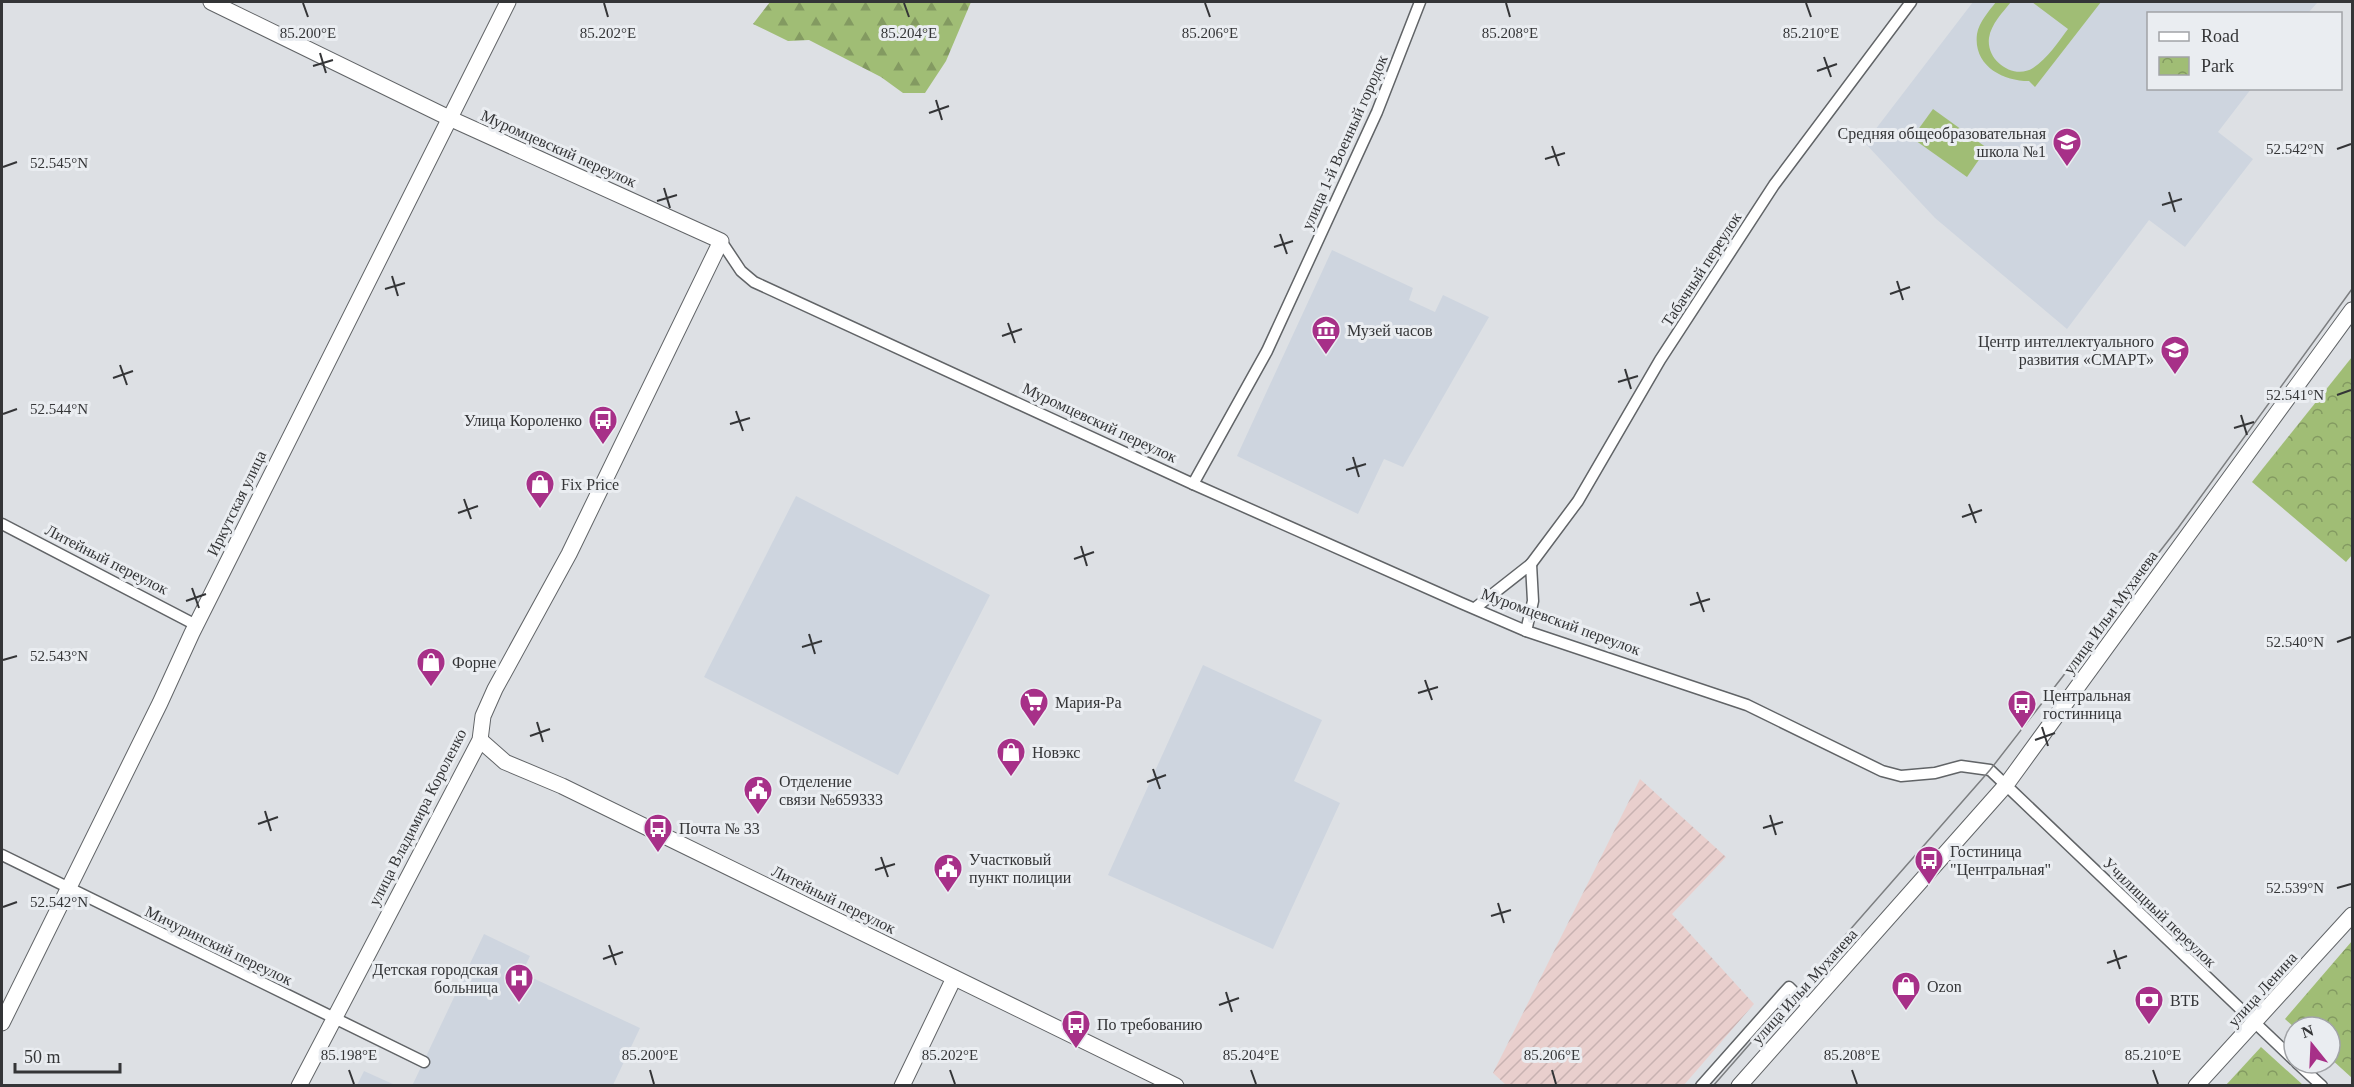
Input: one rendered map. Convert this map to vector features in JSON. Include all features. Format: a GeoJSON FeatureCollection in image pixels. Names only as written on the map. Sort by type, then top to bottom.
{"type":"FeatureCollection","features":[{"type":"Feature","properties":{"kind":"main road","name":"Муромцевский переулок"},"geometry":{"type":"LineString","coordinates":[[211,2],[449,118],[721,242]]}},
{"type":"Feature","properties":{"kind":"main road","name":"Иркутская улица"},"geometry":{"type":"LineString","coordinates":[[2,1023],[160,703],[196,625],[508,2]]}},
{"type":"Feature","properties":{"kind":"main road","name":"улица Владимира Короленко"},"geometry":{"type":"LineString","coordinates":[[299,1086],[333,1017],[480,740],[483,716],[495,689],[569,554],[721,242]]}},
{"type":"Feature","properties":{"kind":"main road","name":"улица Ильи Мухачева"},"geometry":{"type":"LineString","coordinates":[[1739,1086],[2006,785],[2352,310]]}},
{"type":"Feature","properties":{"kind":"main road","name":"Литейный переулок"},"geometry":{"type":"LineString","coordinates":[[480,740],[505,762],[562,786],[1176,1086]]}},
{"type":"Feature","properties":{"kind":"main road","name":"улица Ленина"},"geometry":{"type":"LineString","coordinates":[[2196,1086],[2352,915]]}},
{"type":"Feature","properties":{"kind":"main road"},"geometry":{"type":"LineString","coordinates":[[902,1086],[954,978]]}},
{"type":"Feature","properties":{"kind":"street","name":"улица 1-й Военный городок"},"geometry":{"type":"LineString","coordinates":[[1192,484],[1267,351],[1377,112],[1420,2]]}},
{"type":"Feature","properties":{"kind":"street","name":"Табачный переулок"},"geometry":{"type":"LineString","coordinates":[[1475,608],[1531,564],[1578,501],[1660,360],[1774,184],[1911,2]]}},
{"type":"Feature","properties":{"kind":"street","name":"Муромцевский переулок"},"geometry":{"type":"LineString","coordinates":[[721,242],[741,271],[754,282],[1192,484],[1526,631],[1747,705],[1882,771],[1901,776],[1935,773],[1960,766],[1990,770],[2006,785]]}},
{"type":"Feature","properties":{"kind":"street","name":"Литейный переулок"},"geometry":{"type":"LineString","coordinates":[[2,524],[196,625]]}},
{"type":"Feature","properties":{"kind":"street"},"geometry":{"type":"LineString","coordinates":[[1526,631],[1533,601],[1531,564]]}},
{"type":"Feature","properties":{"kind":"street","name":"Училищный переулок"},"geometry":{"type":"LineString","coordinates":[[2006,785],[2282,1049]]}},
{"type":"Feature","properties":{"kind":"street","name":"Мичуринский переулок"},"geometry":{"type":"LineString","coordinates":[[2,855],[424,1062]]}},
{"type":"Feature","properties":{"kind":"street"},"geometry":{"type":"LineString","coordinates":[[1701,1086],[1789,987],[1809,1007]]}},
{"type":"Feature","properties":{"kind":"street"},"geometry":{"type":"LineString","coordinates":[[2310,1075],[2322,1086]]}},
{"type":"Feature","properties":{"kind":"shaded area","name":"Средняя общеобразовательная школа №1"},"geometry":{"type":"Polygon","coordinates":[[[1973,2],[2318,2],[2309,12],[2147,12],[2147,90],[2250,90],[2218,132],[2253,159],[2185,247],[2149,220],[2067,329],[1935,218],[1865,143],[1973,2]]]}},
{"type":"Feature","properties":{"kind":"shaded area"},"geometry":{"type":"Polygon","coordinates":[[[1332,250],[1413,288],[1409,300],[1435,312],[1443,295],[1489,317],[1403,467],[1384,459],[1358,514],[1237,456],[1332,250]]]}},
{"type":"Feature","properties":{"kind":"shaded area"},"geometry":{"type":"Polygon","coordinates":[[[796,496],[990,595],[898,775],[704,677],[796,496]]]}},
{"type":"Feature","properties":{"kind":"shaded area"},"geometry":{"type":"Polygon","coordinates":[[[1203,665],[1322,720],[1294,781],[1340,803],[1273,949],[1108,875],[1203,665]]]}},
{"type":"Feature","properties":{"kind":"shaded area"},"geometry":{"type":"Polygon","coordinates":[[[1640,779],[1726,857],[1672,914],[1754,1004],[1684,1085],[1506,1085],[1493,1073],[1640,779]]]}},
{"type":"Feature","properties":{"kind":"shaded area","name":"Детская городская больница"},"geometry":{"type":"Polygon","coordinates":[[[484,934],[530,956],[522,973],[640,1028],[613,1085],[412,1086],[484,934]]]}},
{"type":"Feature","properties":{"kind":"shaded area"},"geometry":{"type":"Polygon","coordinates":[[[364,1071],[395,1085],[357,1085],[364,1071]]]}},
{"type":"Feature","properties":{"kind":"green space"},"geometry":{"type":"Polygon","coordinates":[[[770,2],[971,2],[946,61],[925,93],[903,93],[881,77],[809,40],[788,41],[753,24],[770,2]]]}},
{"type":"Feature","properties":{"kind":"green space"},"geometry":{"type":"Polygon","coordinates":[[[1996,2],[2011,2],[1992,28],[1989,46],[1997,61],[2010,70],[2018,72],[2033,68],[2043,60],[2068,29],[2032,2],[2101,2],[2035,87],[2029,81],[2009,78],[1991,69],[1980,54],[1977,45],[1978,30],[1996,2]]]}},
{"type":"Feature","properties":{"kind":"green space"},"geometry":{"type":"Polygon","coordinates":[[[1933,109],[1987,148],[1967,177],[1912,138],[1933,109]]]}},
{"type":"Feature","properties":{"kind":"green space"},"geometry":{"type":"Polygon","coordinates":[[[2352,357],[2352,555],[2346,562],[2252,482],[2352,357]]]}},
{"type":"Feature","properties":{"kind":"green space"},"geometry":{"type":"Polygon","coordinates":[[[2352,941],[2352,1078],[2342,1069],[2342,1015],[2288,1015],[2352,941]]]}},
{"type":"Feature","properties":{"kind":"green space"},"geometry":{"type":"Polygon","coordinates":[[[2261,1047],[2282,1066],[2282,1075],[2292,1075],[2303,1085],[2226,1085],[2261,1047]]]}},
{"type":"Feature","properties":{"kind":"tram line"},"geometry":{"type":"LineString","coordinates":[[1713,1086],[1990,770],[2178,528],[2352,289]]}},
{"type":"Feature","properties":{"kind":"place","name":"Средняя общеобразовательная школа №1"},"geometry":{"type":"Point","coordinates":[2067,168]}},
{"type":"Feature","properties":{"kind":"place","name":"Музей часов"},"geometry":{"type":"Point","coordinates":[1326,356]}},
{"type":"Feature","properties":{"kind":"place","name":"Центр интеллектуального развития «СМАРТ»"},"geometry":{"type":"Point","coordinates":[2175,376]}},
{"type":"Feature","properties":{"kind":"place","name":"Улица Короленко"},"geometry":{"type":"Point","coordinates":[603,446]}},
{"type":"Feature","properties":{"kind":"place","name":"Fix Price"},"geometry":{"type":"Point","coordinates":[540,510]}},
{"type":"Feature","properties":{"kind":"place","name":"Форне"},"geometry":{"type":"Point","coordinates":[431,688]}},
{"type":"Feature","properties":{"kind":"place","name":"Мария-Ра"},"geometry":{"type":"Point","coordinates":[1034,728]}},
{"type":"Feature","properties":{"kind":"place","name":"Центральная гостинница"},"geometry":{"type":"Point","coordinates":[2022,730]}},
{"type":"Feature","properties":{"kind":"place","name":"Новэкс"},"geometry":{"type":"Point","coordinates":[1011,778]}},
{"type":"Feature","properties":{"kind":"place","name":"Отделение связи №659333"},"geometry":{"type":"Point","coordinates":[758,816]}},
{"type":"Feature","properties":{"kind":"place","name":"Почта № 33"},"geometry":{"type":"Point","coordinates":[658,854]}},
{"type":"Feature","properties":{"kind":"place","name":"Гостиница \"Центральная\""},"geometry":{"type":"Point","coordinates":[1929,886]}},
{"type":"Feature","properties":{"kind":"place","name":"Участковый пункт полиции"},"geometry":{"type":"Point","coordinates":[948,894]}},
{"type":"Feature","properties":{"kind":"place","name":"Детская городская больница"},"geometry":{"type":"Point","coordinates":[519,1004]}},
{"type":"Feature","properties":{"kind":"place","name":"Ozon"},"geometry":{"type":"Point","coordinates":[1906,1012]}},
{"type":"Feature","properties":{"kind":"place","name":"ВТБ"},"geometry":{"type":"Point","coordinates":[2149,1026]}},
{"type":"Feature","properties":{"kind":"place","name":"По требованию"},"geometry":{"type":"Point","coordinates":[1076,1050]}}]}
